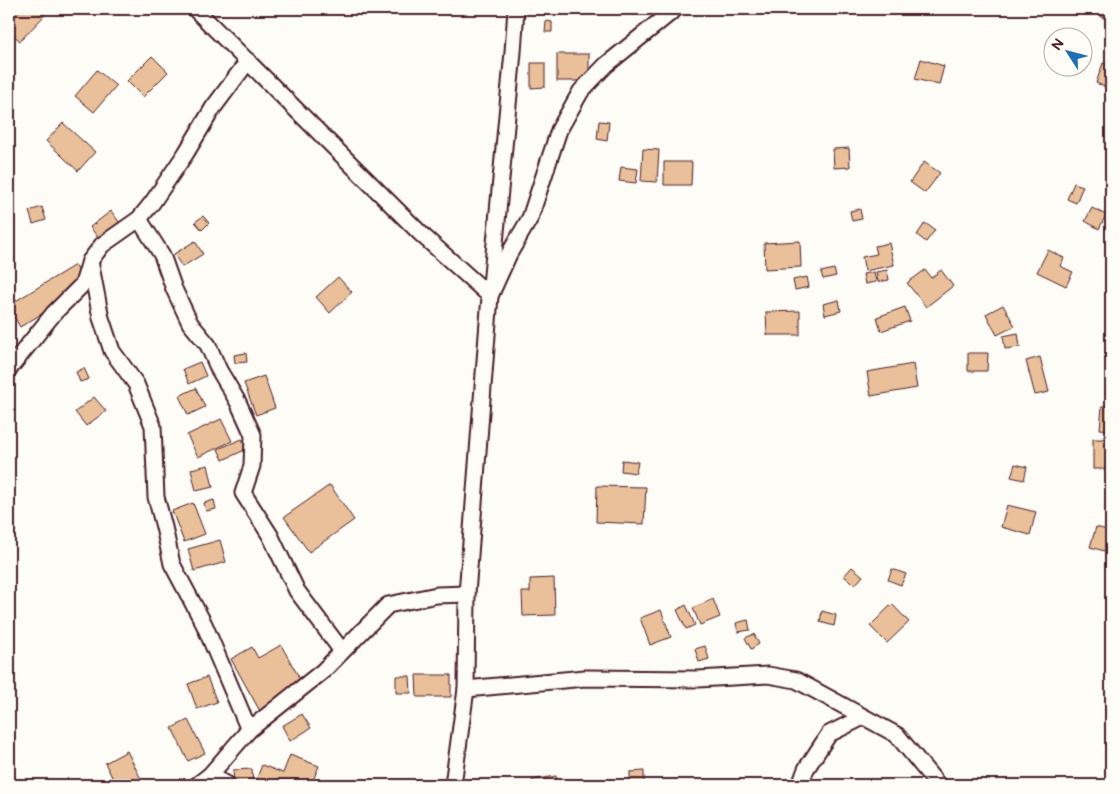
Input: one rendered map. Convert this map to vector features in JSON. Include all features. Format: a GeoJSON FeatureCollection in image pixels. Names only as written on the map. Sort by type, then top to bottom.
{"type":"FeatureCollection","features":[{"type":"Feature","properties":{"kind":"street"},"geometry":{"type":"LineString","coordinates":[[195,9],[421,234],[490,296]]}},
{"type":"Feature","properties":{"kind":"street"},"geometry":{"type":"LineString","coordinates":[[453,785],[466,689],[467,594],[490,296],[516,9]]}},
{"type":"Feature","properties":{"kind":"street"},"geometry":{"type":"LineString","coordinates":[[490,296],[509,254],[530,218],[559,130],[581,91],[606,65],[675,9]]}},
{"type":"Feature","properties":{"kind":"street"},"geometry":{"type":"LineString","coordinates":[[9,369],[54,313],[82,284],[90,261],[102,245],[139,219],[248,61]]}},
{"type":"Feature","properties":{"kind":"street"},"geometry":{"type":"LineString","coordinates":[[139,219],[162,255],[174,289],[190,323],[208,345],[253,434],[252,466],[243,493],[270,535],[297,591],[342,651]]}},
{"type":"Feature","properties":{"kind":"street"},"geometry":{"type":"LineString","coordinates":[[90,261],[102,318],[112,351],[136,384],[153,426],[156,497],[172,564],[204,624],[249,730]]}},
{"type":"Feature","properties":{"kind":"street"},"geometry":{"type":"LineString","coordinates":[[197,785],[210,775],[249,730],[323,670],[388,605],[437,595],[467,594]]}},
{"type":"Feature","properties":{"kind":"street"},"geometry":{"type":"LineString","coordinates":[[466,689],[585,678],[698,680],[768,675],[796,680],[897,736],[938,785]]}},
{"type":"Feature","properties":{"kind":"street"},"geometry":{"type":"LineString","coordinates":[[800,785],[806,769],[829,734],[863,716]]}},
{"type":"Feature","properties":{"kind":"street"},"geometry":{"type":"LineString","coordinates":[[210,775],[228,785]]}},
{"type":"Feature","properties":{"kind":"building"},"geometry":{"type":"Polygon","coordinates":[[[21,9],[38,9],[45,15],[20,41],[9,31],[9,21],[21,9]]]}},
{"type":"Feature","properties":{"kind":"building"},"geometry":{"type":"Polygon","coordinates":[[[1104,9],[1111,9],[1111,21],[1101,17],[1104,9]]]}},
{"type":"Feature","properties":{"kind":"building"},"geometry":{"type":"Polygon","coordinates":[[[546,21],[552,22],[552,32],[545,32],[546,21]]]}},
{"type":"Feature","properties":{"kind":"building"},"geometry":{"type":"Polygon","coordinates":[[[557,54],[589,54],[589,81],[557,81],[557,54]]]}},
{"type":"Feature","properties":{"kind":"building"},"geometry":{"type":"Polygon","coordinates":[[[152,56],[168,72],[143,97],[127,81],[152,56]]]}},
{"type":"Feature","properties":{"kind":"building"},"geometry":{"type":"Polygon","coordinates":[[[921,59],[944,66],[939,85],[915,79],[921,59]]]}},
{"type":"Feature","properties":{"kind":"building"},"geometry":{"type":"Polygon","coordinates":[[[531,63],[545,63],[545,87],[531,88],[531,63]]]}},
{"type":"Feature","properties":{"kind":"building"},"geometry":{"type":"Polygon","coordinates":[[[1103,63],[1111,66],[1110,89],[1096,83],[1103,63]]]}},
{"type":"Feature","properties":{"kind":"building"},"geometry":{"type":"Polygon","coordinates":[[[97,70],[116,86],[94,112],[75,96],[97,70]]]}},
{"type":"Feature","properties":{"kind":"building"},"geometry":{"type":"Polygon","coordinates":[[[599,121],[609,122],[607,141],[597,139],[599,121]]]}},
{"type":"Feature","properties":{"kind":"building"},"geometry":{"type":"Polygon","coordinates":[[[63,123],[95,152],[78,171],[46,141],[63,123]]]}},
{"type":"Feature","properties":{"kind":"building"},"geometry":{"type":"Polygon","coordinates":[[[849,148],[850,167],[834,168],[833,149],[849,148]]]}},
{"type":"Feature","properties":{"kind":"building"},"geometry":{"type":"Polygon","coordinates":[[[643,149],[659,150],[657,182],[641,181],[643,149]]]}},
{"type":"Feature","properties":{"kind":"building"},"geometry":{"type":"Polygon","coordinates":[[[664,162],[692,162],[691,185],[664,185],[664,162]]]}},
{"type":"Feature","properties":{"kind":"building"},"geometry":{"type":"Polygon","coordinates":[[[924,162],[940,173],[925,193],[910,182],[924,162]]]}},
{"type":"Feature","properties":{"kind":"building"},"geometry":{"type":"Polygon","coordinates":[[[621,167],[638,169],[636,183],[619,181],[621,167]]]}},
{"type":"Feature","properties":{"kind":"building"},"geometry":{"type":"Polygon","coordinates":[[[1074,183],[1083,186],[1076,203],[1067,199],[1074,183]]]}},
{"type":"Feature","properties":{"kind":"building"},"geometry":{"type":"Polygon","coordinates":[[[42,207],[46,220],[33,224],[29,211],[42,207]]]}},
{"type":"Feature","properties":{"kind":"building"},"geometry":{"type":"Polygon","coordinates":[[[1092,208],[1106,215],[1099,229],[1085,221],[1092,208]]]}},
{"type":"Feature","properties":{"kind":"building"},"geometry":{"type":"Polygon","coordinates":[[[860,209],[862,219],[852,221],[850,211],[860,209]]]}},
{"type":"Feature","properties":{"kind":"building"},"geometry":{"type":"Polygon","coordinates":[[[111,211],[123,227],[102,243],[90,227],[111,211]]]}},
{"type":"Feature","properties":{"kind":"building"},"geometry":{"type":"Polygon","coordinates":[[[203,216],[209,223],[202,230],[195,222],[203,216]]]}},
{"type":"Feature","properties":{"kind":"building"},"geometry":{"type":"Polygon","coordinates":[[[925,223],[935,230],[926,242],[917,235],[925,223]]]}},
{"type":"Feature","properties":{"kind":"building"},"geometry":{"type":"Polygon","coordinates":[[[195,241],[203,254],[182,267],[174,254],[195,241]]]}},
{"type":"Feature","properties":{"kind":"building"},"geometry":{"type":"Polygon","coordinates":[[[800,241],[801,267],[765,269],[764,243],[800,241]]]}},
{"type":"Feature","properties":{"kind":"building"},"geometry":{"type":"Polygon","coordinates":[[[889,243],[894,265],[865,271],[862,257],[877,254],[875,246],[889,243]]]}},
{"type":"Feature","properties":{"kind":"building"},"geometry":{"type":"Polygon","coordinates":[[[1048,250],[1064,258],[1060,266],[1073,272],[1066,286],[1037,272],[1048,250]]]}},
{"type":"Feature","properties":{"kind":"building"},"geometry":{"type":"Polygon","coordinates":[[[75,265],[88,286],[20,327],[9,305],[75,265]]]}},
{"type":"Feature","properties":{"kind":"building"},"geometry":{"type":"Polygon","coordinates":[[[834,269],[836,276],[823,279],[821,272],[834,269]]]}},
{"type":"Feature","properties":{"kind":"building"},"geometry":{"type":"Polygon","coordinates":[[[887,270],[889,280],[878,282],[876,272],[887,270]]]}},
{"type":"Feature","properties":{"kind":"building"},"geometry":{"type":"Polygon","coordinates":[[[925,270],[931,278],[941,270],[953,286],[926,307],[907,283],[925,270]]]}},
{"type":"Feature","properties":{"kind":"building"},"geometry":{"type":"Polygon","coordinates":[[[874,272],[876,282],[865,284],[863,274],[874,272]]]}},
{"type":"Feature","properties":{"kind":"building"},"geometry":{"type":"Polygon","coordinates":[[[338,277],[352,292],[330,313],[316,297],[338,277]]]}},
{"type":"Feature","properties":{"kind":"building"},"geometry":{"type":"Polygon","coordinates":[[[807,277],[809,287],[795,290],[793,280],[807,277]]]}},
{"type":"Feature","properties":{"kind":"building"},"geometry":{"type":"Polygon","coordinates":[[[839,300],[841,311],[825,315],[823,304],[839,300]]]}},
{"type":"Feature","properties":{"kind":"building"},"geometry":{"type":"Polygon","coordinates":[[[1003,305],[1015,326],[997,335],[986,314],[1003,305]]]}},
{"type":"Feature","properties":{"kind":"building"},"geometry":{"type":"Polygon","coordinates":[[[905,307],[910,321],[881,331],[877,317],[905,307]]]}},
{"type":"Feature","properties":{"kind":"building"},"geometry":{"type":"Polygon","coordinates":[[[800,311],[800,335],[767,335],[766,312],[800,311]]]}},
{"type":"Feature","properties":{"kind":"building"},"geometry":{"type":"Polygon","coordinates":[[[1018,333],[1020,347],[1005,349],[1003,336],[1018,333]]]}},
{"type":"Feature","properties":{"kind":"building"},"geometry":{"type":"Polygon","coordinates":[[[246,353],[247,362],[235,363],[234,355],[246,353]]]}},
{"type":"Feature","properties":{"kind":"building"},"geometry":{"type":"Polygon","coordinates":[[[968,353],[988,353],[987,371],[968,371],[968,353]]]}},
{"type":"Feature","properties":{"kind":"building"},"geometry":{"type":"Polygon","coordinates":[[[1040,357],[1049,392],[1035,395],[1026,361],[1040,357]]]}},
{"type":"Feature","properties":{"kind":"building"},"geometry":{"type":"Polygon","coordinates":[[[200,362],[206,376],[189,384],[183,369],[200,362]]]}},
{"type":"Feature","properties":{"kind":"building"},"geometry":{"type":"Polygon","coordinates":[[[913,364],[917,388],[871,396],[867,372],[913,364]]]}},
{"type":"Feature","properties":{"kind":"building"},"geometry":{"type":"Polygon","coordinates":[[[84,368],[89,379],[80,382],[76,372],[84,368]]]}},
{"type":"Feature","properties":{"kind":"building"},"geometry":{"type":"Polygon","coordinates":[[[264,376],[275,408],[256,415],[244,383],[264,376]]]}},
{"type":"Feature","properties":{"kind":"building"},"geometry":{"type":"Polygon","coordinates":[[[196,388],[205,407],[188,415],[179,396],[196,388]]]}},
{"type":"Feature","properties":{"kind":"building"},"geometry":{"type":"Polygon","coordinates":[[[94,397],[106,411],[86,426],[75,412],[94,397]]]}},
{"type":"Feature","properties":{"kind":"building"},"geometry":{"type":"Polygon","coordinates":[[[1102,406],[1111,406],[1111,430],[1100,429],[1102,406]]]}},
{"type":"Feature","properties":{"kind":"building"},"geometry":{"type":"Polygon","coordinates":[[[221,419],[232,441],[198,457],[187,435],[221,419]]]}},
{"type":"Feature","properties":{"kind":"building"},"geometry":{"type":"Polygon","coordinates":[[[242,439],[247,449],[223,460],[218,449],[242,439]]]}},
{"type":"Feature","properties":{"kind":"building"},"geometry":{"type":"Polygon","coordinates":[[[1093,439],[1111,439],[1111,469],[1093,469],[1093,439]]]}},
{"type":"Feature","properties":{"kind":"building"},"geometry":{"type":"Polygon","coordinates":[[[622,460],[638,462],[636,473],[621,471],[622,460]]]}},
{"type":"Feature","properties":{"kind":"building"},"geometry":{"type":"Polygon","coordinates":[[[1015,464],[1027,467],[1024,480],[1011,477],[1015,464]]]}},
{"type":"Feature","properties":{"kind":"building"},"geometry":{"type":"Polygon","coordinates":[[[208,465],[213,487],[196,491],[191,469],[208,465]]]}},
{"type":"Feature","properties":{"kind":"building"},"geometry":{"type":"Polygon","coordinates":[[[330,485],[354,520],[309,552],[284,517],[330,485]]]}},
{"type":"Feature","properties":{"kind":"building"},"geometry":{"type":"Polygon","coordinates":[[[597,486],[646,487],[644,524],[596,522],[597,486]]]}},
{"type":"Feature","properties":{"kind":"building"},"geometry":{"type":"Polygon","coordinates":[[[214,500],[216,509],[206,511],[204,503],[214,500]]]}},
{"type":"Feature","properties":{"kind":"building"},"geometry":{"type":"Polygon","coordinates":[[[193,503],[205,534],[184,542],[172,511],[193,503]]]}},
{"type":"Feature","properties":{"kind":"building"},"geometry":{"type":"Polygon","coordinates":[[[1007,505],[1036,512],[1030,535],[1001,527],[1007,505]]]}},
{"type":"Feature","properties":{"kind":"building"},"geometry":{"type":"Polygon","coordinates":[[[1096,527],[1111,531],[1111,553],[1090,547],[1096,527]]]}},
{"type":"Feature","properties":{"kind":"building"},"geometry":{"type":"Polygon","coordinates":[[[220,540],[226,562],[194,571],[188,549],[220,540]]]}},
{"type":"Feature","properties":{"kind":"building"},"geometry":{"type":"Polygon","coordinates":[[[852,567],[863,576],[855,585],[844,576],[852,567]]]}},
{"type":"Feature","properties":{"kind":"building"},"geometry":{"type":"Polygon","coordinates":[[[892,569],[906,574],[901,585],[888,580],[892,569]]]}},
{"type":"Feature","properties":{"kind":"building"},"geometry":{"type":"Polygon","coordinates":[[[554,578],[555,615],[523,616],[522,592],[530,592],[530,579],[554,578]]]}},
{"type":"Feature","properties":{"kind":"building"},"geometry":{"type":"Polygon","coordinates":[[[713,599],[720,617],[700,625],[693,608],[713,599]]]}},
{"type":"Feature","properties":{"kind":"building"},"geometry":{"type":"Polygon","coordinates":[[[892,604],[909,622],[887,643],[870,626],[892,604]]]}},
{"type":"Feature","properties":{"kind":"building"},"geometry":{"type":"Polygon","coordinates":[[[686,605],[695,625],[686,629],[677,610],[686,605]]]}},
{"type":"Feature","properties":{"kind":"building"},"geometry":{"type":"Polygon","coordinates":[[[661,610],[671,637],[650,645],[640,618],[661,610]]]}},
{"type":"Feature","properties":{"kind":"building"},"geometry":{"type":"Polygon","coordinates":[[[822,611],[836,615],[834,626],[820,622],[822,611]]]}},
{"type":"Feature","properties":{"kind":"building"},"geometry":{"type":"Polygon","coordinates":[[[748,620],[750,630],[738,632],[736,623],[748,620]]]}},
{"type":"Feature","properties":{"kind":"building"},"geometry":{"type":"Polygon","coordinates":[[[754,634],[759,644],[751,649],[745,638],[754,634]]]}},
{"type":"Feature","properties":{"kind":"building"},"geometry":{"type":"Polygon","coordinates":[[[281,645],[305,688],[261,713],[231,659],[252,647],[258,658],[281,645]]]}},
{"type":"Feature","properties":{"kind":"building"},"geometry":{"type":"Polygon","coordinates":[[[705,646],[709,659],[699,662],[695,649],[705,646]]]}},
{"type":"Feature","properties":{"kind":"building"},"geometry":{"type":"Polygon","coordinates":[[[416,675],[451,675],[451,697],[417,697],[416,675]]]}},
{"type":"Feature","properties":{"kind":"building"},"geometry":{"type":"Polygon","coordinates":[[[396,676],[410,676],[411,693],[396,693],[396,676]]]}},
{"type":"Feature","properties":{"kind":"building"},"geometry":{"type":"Polygon","coordinates":[[[207,677],[217,702],[197,709],[188,684],[207,677]]]}},
{"type":"Feature","properties":{"kind":"building"},"geometry":{"type":"Polygon","coordinates":[[[302,714],[311,728],[290,741],[282,726],[302,714]]]}},
{"type":"Feature","properties":{"kind":"building"},"geometry":{"type":"Polygon","coordinates":[[[188,720],[205,753],[188,761],[172,728],[188,720]]]}},
{"type":"Feature","properties":{"kind":"building"},"geometry":{"type":"Polygon","coordinates":[[[127,751],[142,781],[134,785],[116,785],[105,763],[127,751]]]}},
{"type":"Feature","properties":{"kind":"building"},"geometry":{"type":"Polygon","coordinates":[[[290,755],[319,766],[311,785],[254,785],[262,765],[283,773],[290,755]]]}},
{"type":"Feature","properties":{"kind":"building"},"geometry":{"type":"Polygon","coordinates":[[[252,769],[253,785],[234,785],[233,770],[252,769]]]}},
{"type":"Feature","properties":{"kind":"building"},"geometry":{"type":"Polygon","coordinates":[[[644,771],[644,784],[630,784],[630,772],[644,771]]]}},
{"type":"Feature","properties":{"kind":"building"},"geometry":{"type":"Polygon","coordinates":[[[556,776],[558,785],[533,785],[532,780],[556,776]]]}}]}
